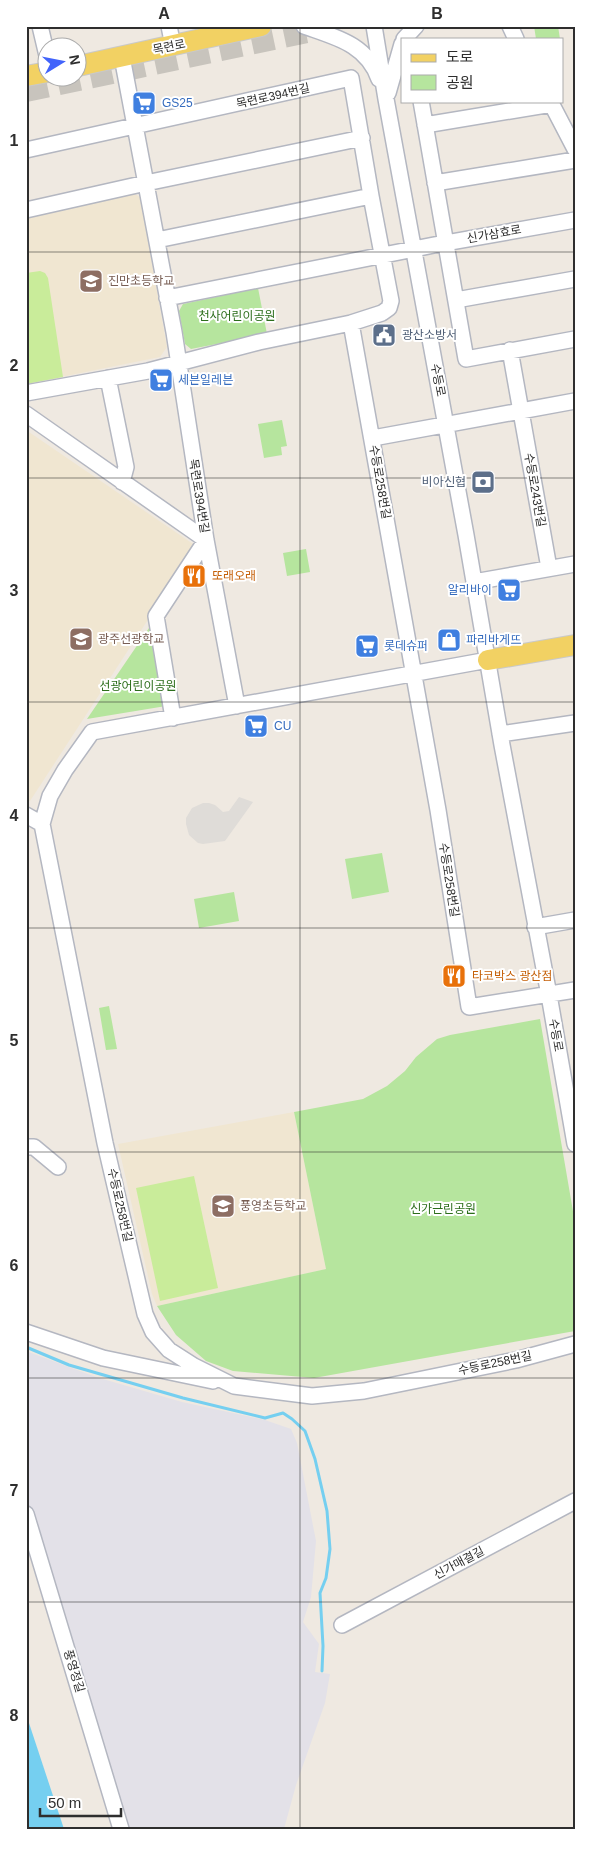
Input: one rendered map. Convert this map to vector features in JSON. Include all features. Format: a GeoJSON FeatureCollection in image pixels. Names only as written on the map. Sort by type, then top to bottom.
{"type":"FeatureCollection","features":[{"type":"Feature","properties":{"kind":"main road","name":"목련로"},"geometry":{"type":"LineString","coordinates":[[88,64],[261,26]]}},
{"type":"Feature","properties":{"kind":"main road"},"geometry":{"type":"LineString","coordinates":[[488,660],[575,645]]}},
{"type":"Feature","properties":{"kind":"street"},"geometry":{"type":"LineString","coordinates":[[169,26],[173,46]]}},
{"type":"Feature","properties":{"kind":"street"},"geometry":{"type":"LineString","coordinates":[[304,26],[345,40],[359,50],[376,71],[386,99]]}},
{"type":"Feature","properties":{"kind":"street","name":"수등로"},"geometry":{"type":"LineString","coordinates":[[374,26],[575,1144]]}},
{"type":"Feature","properties":{"kind":"street"},"geometry":{"type":"LineString","coordinates":[[405,38],[416,26]]}},
{"type":"Feature","properties":{"kind":"street"},"geometry":{"type":"LineString","coordinates":[[510,26],[516,38]]}},
{"type":"Feature","properties":{"kind":"street"},"geometry":{"type":"LineString","coordinates":[[386,99],[401,47]]}},
{"type":"Feature","properties":{"kind":"street","name":"목련로394번길"},"geometry":{"type":"LineString","coordinates":[[122,57],[157,240],[206,540],[237,706]]}},
{"type":"Feature","properties":{"kind":"street","name":"목련로394번길"},"geometry":{"type":"LineString","coordinates":[[26,150],[351,78],[391,301],[389,308],[382,313],[351,323],[259,342],[148,371],[26,393]]}},
{"type":"Feature","properties":{"kind":"street"},"geometry":{"type":"LineString","coordinates":[[421,102],[466,359],[575,339]]}},
{"type":"Feature","properties":{"kind":"street"},"geometry":{"type":"LineString","coordinates":[[425,125],[551,103],[575,149]]}},
{"type":"Feature","properties":{"kind":"street"},"geometry":{"type":"LineString","coordinates":[[26,210],[146,182],[362,138]]}},
{"type":"Feature","properties":{"kind":"street"},"geometry":{"type":"LineString","coordinates":[[436,183],[575,160]]}},
{"type":"Feature","properties":{"kind":"street"},"geometry":{"type":"LineString","coordinates":[[157,240],[371,196]]}},
{"type":"Feature","properties":{"kind":"street","name":"신가삼효로"},"geometry":{"type":"LineString","coordinates":[[414,249],[575,220]]}},
{"type":"Feature","properties":{"kind":"street"},"geometry":{"type":"LineString","coordinates":[[167,298],[414,249]]}},
{"type":"Feature","properties":{"kind":"street"},"geometry":{"type":"LineString","coordinates":[[456,300],[575,279]]}},
{"type":"Feature","properties":{"kind":"street","name":"수등로258번길"},"geometry":{"type":"LineString","coordinates":[[351,323],[438,810],[468,1008],[549,995]]}},
{"type":"Feature","properties":{"kind":"street","name":"수등로243번길"},"geometry":{"type":"LineString","coordinates":[[510,350],[549,568]]}},
{"type":"Feature","properties":{"kind":"street"},"geometry":{"type":"LineString","coordinates":[[108,378],[126,467],[122,482]]}},
{"type":"Feature","properties":{"kind":"street"},"geometry":{"type":"LineString","coordinates":[[446,424],[575,401]]}},
{"type":"Feature","properties":{"kind":"street","name":"목련로394번길"},"geometry":{"type":"LineString","coordinates":[[26,414],[206,540]]}},
{"type":"Feature","properties":{"kind":"street","name":"수등로258번길"},"geometry":{"type":"LineString","coordinates":[[373,438],[446,424]]}},
{"type":"Feature","properties":{"kind":"street"},"geometry":{"type":"LineString","coordinates":[[173,718],[156,616],[206,540]]}},
{"type":"Feature","properties":{"kind":"street"},"geometry":{"type":"LineString","coordinates":[[474,582],[575,564]]}},
{"type":"Feature","properties":{"kind":"street","name":"수등로258번길"},"geometry":{"type":"LineString","coordinates":[[488,660],[92,732],[65,770],[50,796],[42,824],[105,1143],[145,1314],[153,1332],[169,1350],[194,1366],[234,1386],[312,1396],[364,1391],[516,1360],[575,1344]]}},
{"type":"Feature","properties":{"kind":"street"},"geometry":{"type":"LineString","coordinates":[[500,734],[575,722]]}},
{"type":"Feature","properties":{"kind":"street"},"geometry":{"type":"LineString","coordinates":[[26,815],[42,824]]}},
{"type":"Feature","properties":{"kind":"street"},"geometry":{"type":"LineString","coordinates":[[535,927],[575,920]]}},
{"type":"Feature","properties":{"kind":"street"},"geometry":{"type":"LineString","coordinates":[[549,995],[575,990]]}},
{"type":"Feature","properties":{"kind":"street"},"geometry":{"type":"LineString","coordinates":[[26,1147],[34,1147],[58,1167]]}},
{"type":"Feature","properties":{"kind":"street"},"geometry":{"type":"LineString","coordinates":[[26,1332],[103,1358],[234,1386]]}},
{"type":"Feature","properties":{"kind":"street"},"geometry":{"type":"LineString","coordinates":[[149,1368],[159,1360],[162,1351],[158,1337]]}},
{"type":"Feature","properties":{"kind":"street","name":"신가매결길"},"geometry":{"type":"LineString","coordinates":[[342,1625],[575,1501]]}},
{"type":"Feature","properties":{"kind":"street","name":"풍영정길"},"geometry":{"type":"LineString","coordinates":[[26,1514],[121,1829]]}},
{"type":"Feature","properties":{"kind":"shaded area","name":"진만초등학교"},"geometry":{"type":"Polygon","coordinates":[[[131,192],[140,197],[167,347],[160,357],[26,384],[26,215],[131,192]]]}},
{"type":"Feature","properties":{"kind":"shaded area","name":"광주선광학교"},"geometry":{"type":"Polygon","coordinates":[[[26,430],[196,546],[30,801],[26,799],[26,430]]]}},
{"type":"Feature","properties":{"kind":"shaded area"},"geometry":{"type":"Polygon","coordinates":[[[239,797],[253,802],[225,841],[203,844],[198,843],[189,835],[186,818],[192,808],[203,803],[209,803],[215,805],[223,812],[229,811],[239,797]]]}},
{"type":"Feature","properties":{"kind":"shaded area","name":"풍영초등학교"},"geometry":{"type":"Polygon","coordinates":[[[294,1112],[326,1269],[157,1306],[152,1294],[118,1144],[294,1112]]]}},
{"type":"Feature","properties":{"kind":"shaded area"},"geometry":{"type":"Polygon","coordinates":[[[26,1351],[96,1377],[182,1402],[265,1420],[291,1429],[297,1443],[316,1541],[311,1597],[303,1622],[319,1644],[315,1672],[330,1674],[325,1703],[296,1785],[284,1829],[129,1829],[26,1499],[26,1351]]]}},
{"type":"Feature","properties":{"kind":"green space"},"geometry":{"type":"Polygon","coordinates":[[[534,26],[558,26],[560,38],[536,38],[534,26]]]}},
{"type":"Feature","properties":{"kind":"green space"},"geometry":{"type":"Polygon","coordinates":[[[40,271],[45,273],[48,278],[63,377],[26,384],[26,273],[40,271]]]}},
{"type":"Feature","properties":{"kind":"green space","name":"천사어린이공원"},"geometry":{"type":"Polygon","coordinates":[[[258,288],[267,334],[191,349],[185,344],[179,311],[183,304],[258,288]]]}},
{"type":"Feature","properties":{"kind":"green space"},"geometry":{"type":"Polygon","coordinates":[[[282,420],[287,446],[281,447],[282,455],[264,458],[258,424],[282,420]]]}},
{"type":"Feature","properties":{"kind":"green space"},"geometry":{"type":"Polygon","coordinates":[[[306,549],[310,572],[287,576],[283,553],[306,549]]]}},
{"type":"Feature","properties":{"kind":"green space","name":"선광어린이공원"},"geometry":{"type":"Polygon","coordinates":[[[151,625],[166,706],[87,719],[151,625]]]}},
{"type":"Feature","properties":{"kind":"green space"},"geometry":{"type":"Polygon","coordinates":[[[382,853],[389,892],[352,899],[345,859],[382,853]]]}},
{"type":"Feature","properties":{"kind":"green space"},"geometry":{"type":"Polygon","coordinates":[[[234,892],[239,921],[199,928],[194,899],[234,892]]]}},
{"type":"Feature","properties":{"kind":"green space"},"geometry":{"type":"Polygon","coordinates":[[[109,1006],[117,1049],[106,1050],[99,1008],[109,1006]]]}},
{"type":"Feature","properties":{"kind":"green space","name":"신가근린공원"},"geometry":{"type":"Polygon","coordinates":[[[540,1019],[575,1223],[575,1331],[314,1378],[233,1371],[206,1361],[176,1335],[157,1306],[326,1269],[294,1112],[363,1099],[387,1086],[437,1039],[540,1019]]]}},
{"type":"Feature","properties":{"kind":"green space"},"geometry":{"type":"Polygon","coordinates":[[[194,1176],[218,1288],[160,1301],[136,1188],[194,1176]]]}},
{"type":"Feature","properties":{"kind":"water"},"geometry":{"type":"Polygon","coordinates":[[[26,1714],[64,1829],[26,1829],[26,1714]]]}},
{"type":"Feature","properties":{"kind":"waterway"},"geometry":{"type":"LineString","coordinates":[[26,1347],[69,1365],[183,1398],[265,1418],[283,1413],[305,1431],[315,1459],[327,1511],[330,1549],[326,1578],[320,1593],[323,1646],[322,1671]]}},
{"type":"Feature","properties":{"kind":"tunnel"},"geometry":{"type":"LineString","coordinates":[[26,91],[335,26]]}},
{"type":"Feature","properties":{"kind":"place","name":"GS25"},"geometry":{"type":"Point","coordinates":[144,103]}},
{"type":"Feature","properties":{"kind":"place","name":"진만초등학교"},"geometry":{"type":"Point","coordinates":[91,281]}},
{"type":"Feature","properties":{"kind":"place","name":"광산소방서"},"geometry":{"type":"Point","coordinates":[384,335]}},
{"type":"Feature","properties":{"kind":"place","name":"세븐일레븐"},"geometry":{"type":"Point","coordinates":[161,380]}},
{"type":"Feature","properties":{"kind":"place","name":"비아신협"},"geometry":{"type":"Point","coordinates":[483,482]}},
{"type":"Feature","properties":{"kind":"place","name":"또래오래"},"geometry":{"type":"Point","coordinates":[194,576]}},
{"type":"Feature","properties":{"kind":"place","name":"알리바이"},"geometry":{"type":"Point","coordinates":[509,590]}},
{"type":"Feature","properties":{"kind":"place","name":"광주선광학교"},"geometry":{"type":"Point","coordinates":[81,639]}},
{"type":"Feature","properties":{"kind":"place","name":"파리바게뜨"},"geometry":{"type":"Point","coordinates":[449,640]}},
{"type":"Feature","properties":{"kind":"place","name":"롯데슈퍼"},"geometry":{"type":"Point","coordinates":[367,646]}},
{"type":"Feature","properties":{"kind":"place","name":"CU"},"geometry":{"type":"Point","coordinates":[256,726]}},
{"type":"Feature","properties":{"kind":"place","name":"타코박스 광산점"},"geometry":{"type":"Point","coordinates":[454,976]}},
{"type":"Feature","properties":{"kind":"place","name":"풍영초등학교"},"geometry":{"type":"Point","coordinates":[223,1206]}}]}
